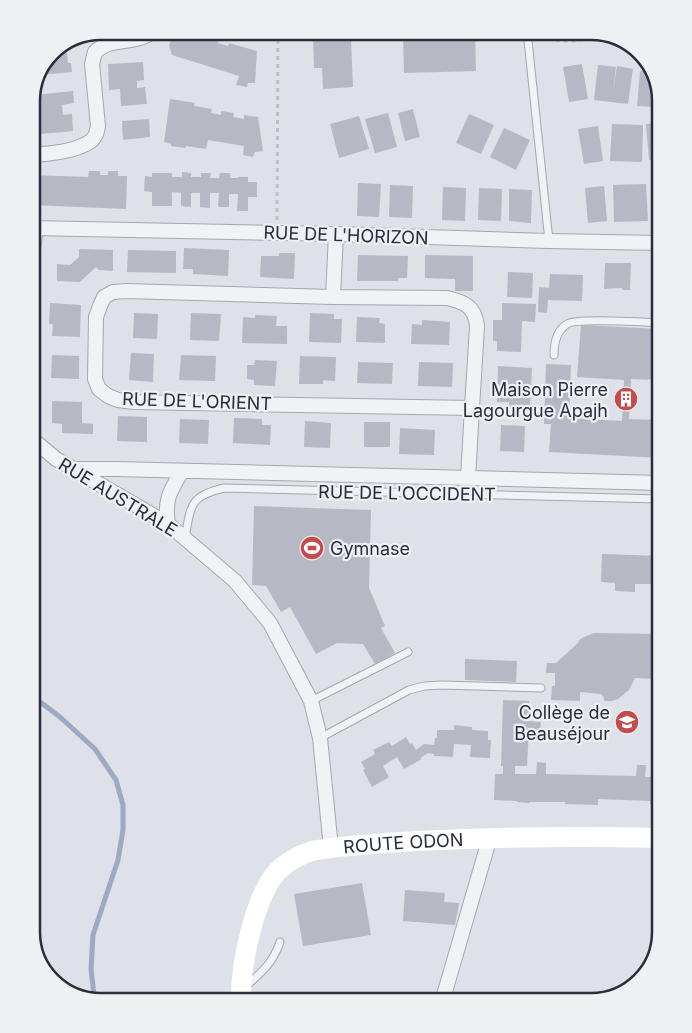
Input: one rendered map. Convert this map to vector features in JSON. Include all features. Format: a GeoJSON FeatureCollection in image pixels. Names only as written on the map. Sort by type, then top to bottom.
{"type":"FeatureCollection","features":[{"type":"Feature","properties":{"kind":"street"},"geometry":{"type":"LineString","coordinates":[[40,154],[60,153],[82,145],[97,134],[98,126],[92,64],[95,52],[104,45],[132,40]]}},
{"type":"Feature","properties":{"kind":"street","name":"RUE DE L'HORIZON"},"geometry":{"type":"LineString","coordinates":[[40,228],[652,243]]}},
{"type":"Feature","properties":{"kind":"street"},"geometry":{"type":"LineString","coordinates":[[333,297],[336,234]]}},
{"type":"Feature","properties":{"kind":"street","name":"RUE DE L'ORIENT"},"geometry":{"type":"LineString","coordinates":[[468,478],[477,326],[476,316],[469,306],[460,301],[447,298],[126,291],[113,292],[104,297],[96,317],[95,379],[98,389],[118,400],[134,402],[472,408]]}},
{"type":"Feature","properties":{"kind":"street","name":"RUE AUSTRALE"},"geometry":{"type":"LineString","coordinates":[[40,446],[56,459],[168,524],[235,582],[270,623],[311,701],[320,738],[331,848]]}},
{"type":"Feature","properties":{"kind":"street","name":"RUE DE L'OCCIDENT"},"geometry":{"type":"LineString","coordinates":[[74,469],[652,483]]}},
{"type":"Feature","properties":{"kind":"street"},"geometry":{"type":"LineString","coordinates":[[168,524],[166,512],[168,500],[172,488],[182,471]]}},
{"type":"Feature","properties":{"kind":"street"},"geometry":{"type":"LineString","coordinates":[[445,993],[490,837]]}},
{"type":"Feature","properties":{"kind":"street","name":"ROUTE ODON"},"geometry":{"type":"LineString","coordinates":[[241,993],[249,938],[262,896],[275,874],[282,867],[301,855],[331,848],[490,837],[652,838]]}},
{"type":"Feature","properties":{"kind":"lane"},"geometry":{"type":"LineString","coordinates":[[528,40],[548,241]]}},
{"type":"Feature","properties":{"kind":"lane"},"geometry":{"type":"LineString","coordinates":[[554,355],[554,341],[559,331],[568,322],[652,323]]}},
{"type":"Feature","properties":{"kind":"lane","name":"RUE DE L'OCCIDENT"},"geometry":{"type":"LineString","coordinates":[[185,538],[191,507],[197,498],[210,491],[224,488],[652,500]]}},
{"type":"Feature","properties":{"kind":"lane"},"geometry":{"type":"LineString","coordinates":[[311,701],[408,652]]}},
{"type":"Feature","properties":{"kind":"lane"},"geometry":{"type":"LineString","coordinates":[[320,738],[409,690],[424,686],[541,688]]}},
{"type":"Feature","properties":{"kind":"lane","name":"ROUTE ODON"},"geometry":{"type":"LineString","coordinates":[[244,993],[276,954],[280,942]]}},
{"type":"Feature","properties":{"kind":"path"},"geometry":{"type":"LineString","coordinates":[[276,233],[278,40]]}},
{"type":"Feature","properties":{"kind":"path"},"geometry":{"type":"LineString","coordinates":[[553,40],[580,41]]}},
{"type":"Feature","properties":{"kind":"building"},"geometry":{"type":"Polygon","coordinates":[[[171,40],[219,40],[218,43],[228,46],[229,43],[257,51],[255,83],[248,83],[247,87],[236,85],[239,76],[172,55],[169,46],[171,40]]]}},
{"type":"Feature","properties":{"kind":"building"},"geometry":{"type":"Polygon","coordinates":[[[313,40],[351,40],[353,87],[323,89],[322,68],[314,68],[313,40]]]}},
{"type":"Feature","properties":{"kind":"building"},"geometry":{"type":"Polygon","coordinates":[[[403,40],[475,40],[476,71],[404,73],[403,40]]]}},
{"type":"Feature","properties":{"kind":"building"},"geometry":{"type":"Polygon","coordinates":[[[63,53],[67,53],[68,63],[71,63],[72,72],[46,75],[53,64],[63,53]]]}},
{"type":"Feature","properties":{"kind":"building"},"geometry":{"type":"Polygon","coordinates":[[[143,62],[144,80],[137,81],[137,88],[145,87],[147,104],[121,106],[120,89],[109,90],[108,64],[143,62]]]}},
{"type":"Feature","properties":{"kind":"building"},"geometry":{"type":"Polygon","coordinates":[[[582,64],[588,99],[569,102],[563,67],[582,64]]]}},
{"type":"Feature","properties":{"kind":"building"},"geometry":{"type":"Polygon","coordinates":[[[598,65],[616,67],[613,93],[617,66],[633,69],[628,104],[594,100],[598,65]]]}},
{"type":"Feature","properties":{"kind":"building"},"geometry":{"type":"Polygon","coordinates":[[[640,71],[644,71],[650,85],[652,107],[637,106],[640,71]]]}},
{"type":"Feature","properties":{"kind":"building"},"geometry":{"type":"Polygon","coordinates":[[[73,91],[74,103],[62,105],[63,115],[72,114],[73,131],[40,134],[40,94],[73,91]]]}},
{"type":"Feature","properties":{"kind":"building"},"geometry":{"type":"Polygon","coordinates":[[[170,99],[195,103],[194,106],[212,109],[211,113],[221,115],[221,111],[234,113],[233,117],[244,119],[244,115],[258,117],[263,151],[255,152],[253,157],[243,155],[244,146],[208,140],[206,149],[171,146],[171,144],[164,142],[170,99]]]}},
{"type":"Feature","properties":{"kind":"building"},"geometry":{"type":"Polygon","coordinates":[[[413,109],[420,137],[405,141],[398,113],[413,109]]]}},
{"type":"Feature","properties":{"kind":"building"},"geometry":{"type":"Polygon","coordinates":[[[388,113],[397,147],[375,153],[365,119],[388,113]]]}},
{"type":"Feature","properties":{"kind":"building"},"geometry":{"type":"Polygon","coordinates":[[[469,114],[494,125],[481,154],[456,143],[469,114]]]}},
{"type":"Feature","properties":{"kind":"building"},"geometry":{"type":"Polygon","coordinates":[[[359,116],[369,149],[339,158],[330,124],[359,116]]]}},
{"type":"Feature","properties":{"kind":"building"},"geometry":{"type":"Polygon","coordinates":[[[149,119],[150,137],[123,140],[122,121],[149,119]]]}},
{"type":"Feature","properties":{"kind":"building"},"geometry":{"type":"Polygon","coordinates":[[[612,124],[643,125],[642,162],[610,161],[612,124]]]}},
{"type":"Feature","properties":{"kind":"building"},"geometry":{"type":"Polygon","coordinates":[[[646,124],[652,124],[652,160],[649,160],[646,124]]]}},
{"type":"Feature","properties":{"kind":"building"},"geometry":{"type":"Polygon","coordinates":[[[598,126],[603,161],[584,164],[578,129],[598,126]]]}},
{"type":"Feature","properties":{"kind":"building"},"geometry":{"type":"Polygon","coordinates":[[[504,128],[530,140],[516,170],[490,157],[504,128]]]}},
{"type":"Feature","properties":{"kind":"building"},"geometry":{"type":"Polygon","coordinates":[[[89,171],[100,171],[100,175],[108,175],[108,171],[118,171],[118,176],[127,176],[126,209],[40,205],[40,175],[88,177],[89,171]]]}},
{"type":"Feature","properties":{"kind":"building"},"geometry":{"type":"Polygon","coordinates":[[[182,172],[191,173],[191,177],[201,177],[201,173],[211,173],[210,178],[219,178],[220,173],[230,173],[230,178],[248,177],[248,182],[257,182],[257,197],[248,197],[248,211],[237,211],[238,194],[229,194],[229,207],[218,207],[219,193],[210,193],[210,208],[200,207],[200,193],[191,193],[191,207],[181,206],[181,193],[172,192],[172,206],[152,206],[152,192],[144,191],[145,176],[152,177],[152,173],[172,173],[172,177],[182,177],[182,172]]]}},
{"type":"Feature","properties":{"kind":"building"},"geometry":{"type":"Polygon","coordinates":[[[358,183],[381,184],[379,217],[357,216],[358,183]]]}},
{"type":"Feature","properties":{"kind":"building"},"geometry":{"type":"Polygon","coordinates":[[[646,184],[648,221],[614,222],[613,185],[646,184]]]}},
{"type":"Feature","properties":{"kind":"building"},"geometry":{"type":"Polygon","coordinates":[[[390,185],[413,186],[412,218],[389,217],[390,185]]]}},
{"type":"Feature","properties":{"kind":"building"},"geometry":{"type":"Polygon","coordinates":[[[604,186],[607,221],[588,223],[585,188],[604,186]]]}},
{"type":"Feature","properties":{"kind":"building"},"geometry":{"type":"Polygon","coordinates":[[[443,187],[466,188],[465,221],[442,220],[443,187]]]}},
{"type":"Feature","properties":{"kind":"building"},"geometry":{"type":"Polygon","coordinates":[[[479,188],[502,189],[501,221],[478,220],[479,188]]]}},
{"type":"Feature","properties":{"kind":"building"},"geometry":{"type":"Polygon","coordinates":[[[509,189],[532,190],[531,223],[509,221],[509,189]]]}},
{"type":"Feature","properties":{"kind":"building"},"geometry":{"type":"Polygon","coordinates":[[[184,248],[229,250],[228,276],[193,274],[193,269],[183,269],[184,248]]]}},
{"type":"Feature","properties":{"kind":"building"},"geometry":{"type":"Polygon","coordinates":[[[79,249],[113,250],[113,271],[99,270],[96,267],[80,282],[57,281],[57,264],[70,265],[79,257],[79,249]]]}},
{"type":"Feature","properties":{"kind":"building"},"geometry":{"type":"Polygon","coordinates":[[[128,250],[176,251],[176,273],[127,272],[128,250]]]}},
{"type":"Feature","properties":{"kind":"building"},"geometry":{"type":"Polygon","coordinates":[[[279,253],[295,253],[294,279],[260,277],[261,256],[279,256],[279,253]]]}},
{"type":"Feature","properties":{"kind":"building"},"geometry":{"type":"Polygon","coordinates":[[[358,255],[408,256],[407,278],[398,278],[398,281],[357,281],[358,255]]]}},
{"type":"Feature","properties":{"kind":"building"},"geometry":{"type":"Polygon","coordinates":[[[425,255],[473,256],[473,291],[455,291],[455,279],[425,278],[425,255]]]}},
{"type":"Feature","properties":{"kind":"building"},"geometry":{"type":"Polygon","coordinates":[[[605,263],[631,263],[630,290],[622,290],[622,288],[604,289],[605,263]]]}},
{"type":"Feature","properties":{"kind":"building"},"geometry":{"type":"Polygon","coordinates":[[[508,272],[533,273],[532,298],[507,297],[508,272]]]}},
{"type":"Feature","properties":{"kind":"building"},"geometry":{"type":"Polygon","coordinates":[[[550,274],[583,275],[582,301],[548,300],[547,313],[538,312],[539,287],[549,288],[550,274]]]}},
{"type":"Feature","properties":{"kind":"building"},"geometry":{"type":"Polygon","coordinates":[[[50,303],[81,305],[80,337],[52,336],[53,324],[49,324],[50,303]]]}},
{"type":"Feature","properties":{"kind":"building"},"geometry":{"type":"Polygon","coordinates":[[[502,303],[536,304],[535,322],[522,321],[521,352],[497,351],[497,341],[493,341],[493,320],[502,320],[502,303]]]}},
{"type":"Feature","properties":{"kind":"building"},"geometry":{"type":"Polygon","coordinates":[[[134,313],[158,314],[157,339],[133,338],[134,313]]]}},
{"type":"Feature","properties":{"kind":"building"},"geometry":{"type":"Polygon","coordinates":[[[191,313],[221,314],[219,341],[190,340],[191,313]]]}},
{"type":"Feature","properties":{"kind":"building"},"geometry":{"type":"Polygon","coordinates":[[[310,313],[334,314],[334,319],[342,319],[341,343],[309,342],[310,313]]]}},
{"type":"Feature","properties":{"kind":"building"},"geometry":{"type":"Polygon","coordinates":[[[255,315],[277,316],[276,326],[287,326],[287,344],[242,343],[243,317],[255,318],[255,315]]]}},
{"type":"Feature","properties":{"kind":"building"},"geometry":{"type":"Polygon","coordinates":[[[357,317],[380,318],[379,323],[385,324],[385,343],[356,342],[357,317]]]}},
{"type":"Feature","properties":{"kind":"building"},"geometry":{"type":"Polygon","coordinates":[[[422,320],[450,322],[449,345],[411,344],[412,324],[422,325],[422,320]]]}},
{"type":"Feature","properties":{"kind":"building","name":"Maison Pierre Lagourgue Apajh"},"geometry":{"type":"Polygon","coordinates":[[[581,325],[652,329],[652,380],[631,379],[629,419],[652,420],[652,458],[549,452],[551,424],[544,424],[546,364],[571,365],[569,418],[622,421],[624,380],[577,377],[581,325]]]}},
{"type":"Feature","properties":{"kind":"building"},"geometry":{"type":"Polygon","coordinates":[[[131,353],[154,354],[153,382],[129,380],[131,353]]]}},
{"type":"Feature","properties":{"kind":"building"},"geometry":{"type":"Polygon","coordinates":[[[52,355],[79,356],[79,379],[51,378],[52,355]]]}},
{"type":"Feature","properties":{"kind":"building"},"geometry":{"type":"Polygon","coordinates":[[[181,355],[216,356],[215,381],[179,380],[181,355]]]}},
{"type":"Feature","properties":{"kind":"building"},"geometry":{"type":"Polygon","coordinates":[[[300,356],[336,357],[335,381],[323,380],[323,384],[299,384],[300,356]]]}},
{"type":"Feature","properties":{"kind":"building"},"geometry":{"type":"Polygon","coordinates":[[[255,360],[277,361],[275,386],[254,385],[254,380],[247,379],[247,365],[254,365],[255,360]]]}},
{"type":"Feature","properties":{"kind":"building"},"geometry":{"type":"Polygon","coordinates":[[[358,362],[393,363],[392,384],[357,383],[358,362]]]}},
{"type":"Feature","properties":{"kind":"building"},"geometry":{"type":"Polygon","coordinates":[[[419,362],[453,363],[452,387],[418,386],[419,362]]]}},
{"type":"Feature","properties":{"kind":"building"},"geometry":{"type":"Polygon","coordinates":[[[498,366],[532,368],[530,409],[509,409],[509,402],[497,402],[498,366]]]}},
{"type":"Feature","properties":{"kind":"building"},"geometry":{"type":"Polygon","coordinates":[[[52,401],[82,402],[82,423],[93,424],[93,434],[62,433],[62,424],[52,423],[52,401]]]}},
{"type":"Feature","properties":{"kind":"building"},"geometry":{"type":"Polygon","coordinates":[[[118,416],[147,417],[147,442],[117,441],[118,416]]]}},
{"type":"Feature","properties":{"kind":"building"},"geometry":{"type":"Polygon","coordinates":[[[234,418],[262,419],[262,425],[271,425],[270,445],[233,443],[234,418]]]}},
{"type":"Feature","properties":{"kind":"building"},"geometry":{"type":"Polygon","coordinates":[[[180,419],[209,420],[208,444],[179,443],[180,419]]]}},
{"type":"Feature","properties":{"kind":"building"},"geometry":{"type":"Polygon","coordinates":[[[305,421],[331,423],[330,448],[304,447],[305,421]]]}},
{"type":"Feature","properties":{"kind":"building"},"geometry":{"type":"Polygon","coordinates":[[[364,422],[390,422],[390,447],[364,447],[364,422]]]}},
{"type":"Feature","properties":{"kind":"building"},"geometry":{"type":"Polygon","coordinates":[[[501,425],[525,426],[524,452],[500,451],[501,425]]]}},
{"type":"Feature","properties":{"kind":"building"},"geometry":{"type":"Polygon","coordinates":[[[400,428],[435,430],[434,455],[399,454],[400,428]]]}},
{"type":"Feature","properties":{"kind":"building","name":"Gymnase"},"geometry":{"type":"Polygon","coordinates":[[[254,506],[371,510],[369,588],[385,626],[381,628],[395,653],[375,664],[363,644],[337,643],[316,654],[290,607],[281,612],[266,586],[252,585],[254,506]]]}},
{"type":"Feature","properties":{"kind":"building"},"geometry":{"type":"Polygon","coordinates":[[[602,554],[652,556],[652,584],[635,584],[635,592],[615,591],[615,583],[601,582],[602,554]]]}},
{"type":"Feature","properties":{"kind":"building"},"geometry":{"type":"Polygon","coordinates":[[[594,633],[652,634],[652,679],[635,678],[629,690],[618,699],[612,701],[604,701],[604,697],[601,694],[580,692],[580,701],[551,700],[552,686],[555,686],[555,673],[546,673],[547,663],[556,663],[582,638],[594,633]]]}},
{"type":"Feature","properties":{"kind":"building"},"geometry":{"type":"Polygon","coordinates":[[[465,659],[517,661],[516,682],[465,680],[465,659]]]}},
{"type":"Feature","properties":{"kind":"building"},"geometry":{"type":"Polygon","coordinates":[[[503,700],[529,701],[529,721],[541,722],[540,730],[529,730],[527,766],[515,766],[515,774],[536,774],[537,762],[546,763],[546,774],[636,776],[637,765],[646,765],[645,777],[652,777],[652,804],[650,804],[650,801],[598,799],[598,805],[494,800],[495,774],[503,774],[503,766],[501,766],[503,700]]]}},
{"type":"Feature","properties":{"kind":"building"},"geometry":{"type":"Polygon","coordinates":[[[454,725],[472,727],[472,730],[488,731],[488,740],[491,740],[490,758],[470,757],[471,745],[454,744],[453,757],[434,756],[434,754],[428,753],[420,758],[422,759],[404,769],[397,757],[383,766],[389,777],[372,787],[361,762],[375,754],[373,750],[389,742],[392,746],[406,737],[416,750],[424,744],[434,745],[435,738],[437,738],[437,730],[454,730],[454,725]]]}},
{"type":"Feature","properties":{"kind":"building"},"geometry":{"type":"Polygon","coordinates":[[[362,883],[371,935],[303,946],[294,894],[362,883]]]}},
{"type":"Feature","properties":{"kind":"building"},"geometry":{"type":"Polygon","coordinates":[[[405,890],[445,893],[444,902],[459,903],[455,925],[403,921],[405,890]]]}},
{"type":"Feature","properties":{"kind":"waterway"},"geometry":{"type":"LineString","coordinates":[[40,702],[60,717],[95,749],[116,780],[123,805],[123,830],[118,860],[93,935],[91,969],[94,993]]}},
{"type":"Feature","properties":{"kind":"place","name":"Maison Pierre Lagourgue Apajh"},"geometry":{"type":"Point","coordinates":[626,399]}},
{"type":"Feature","properties":{"kind":"place","name":"Gymnase"},"geometry":{"type":"Point","coordinates":[312,548]}},
{"type":"Feature","properties":{"kind":"place","name":"Collège de Beauséjour"},"geometry":{"type":"Point","coordinates":[627,722]}}]}
